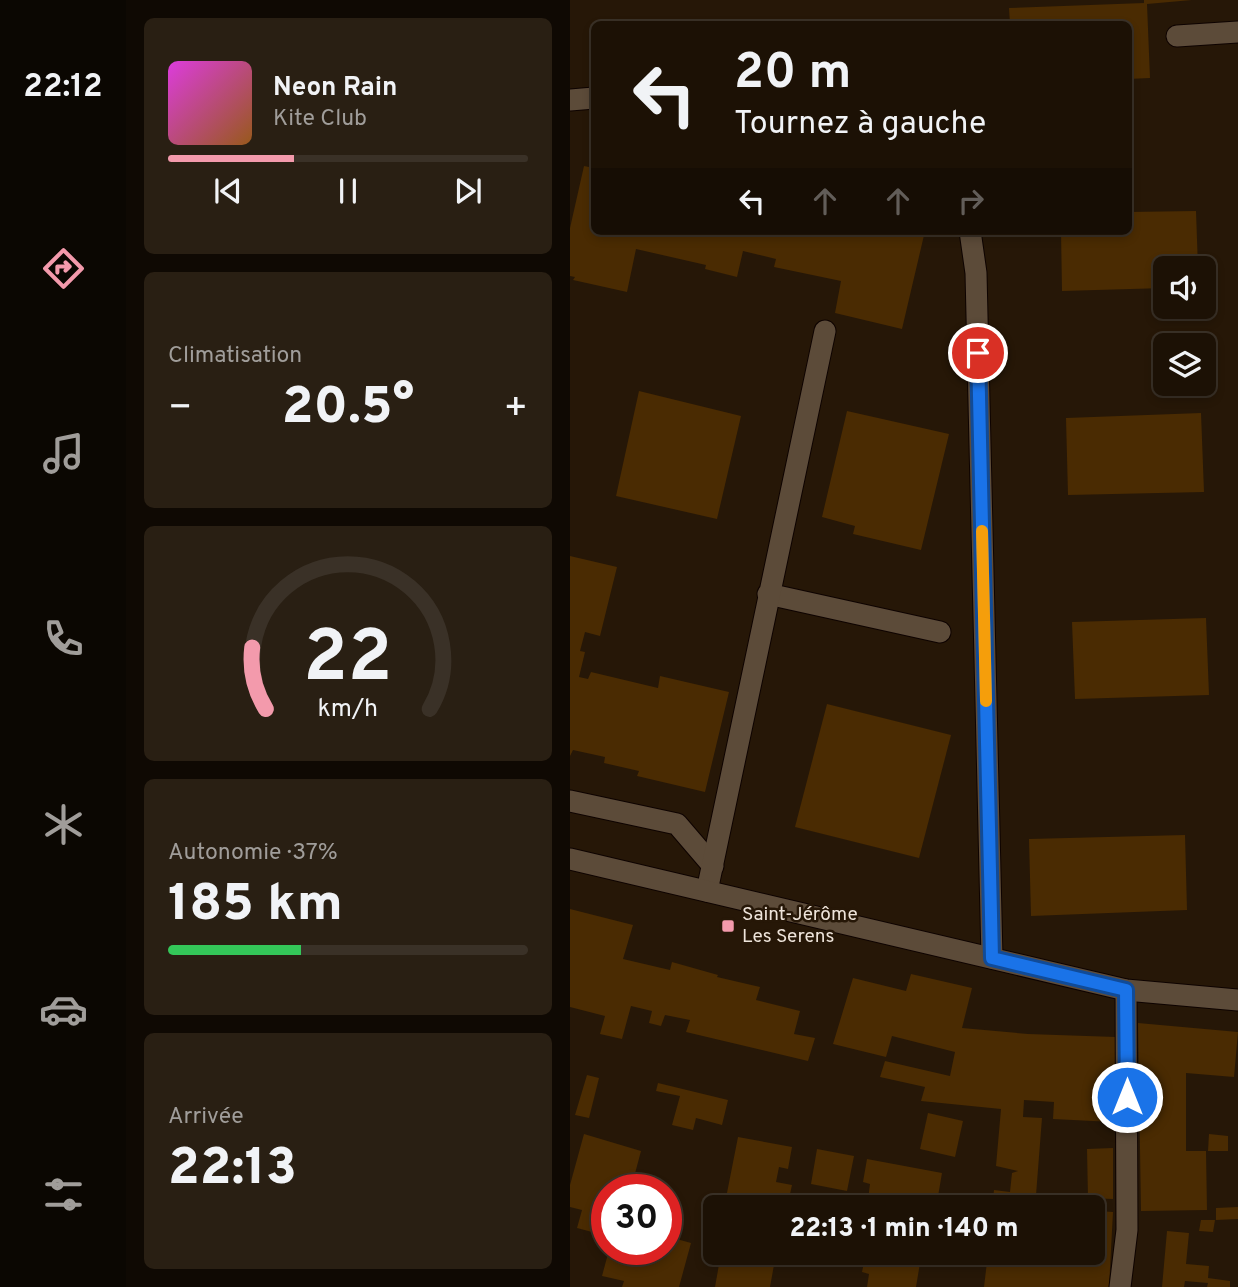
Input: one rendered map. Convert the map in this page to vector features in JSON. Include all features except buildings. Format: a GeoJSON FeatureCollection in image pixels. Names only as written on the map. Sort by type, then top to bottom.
{"type":"FeatureCollection","features":[{"type":"Feature","properties":{"kind":"street"},"geometry":{"type":"LineString","coordinates":[[1177,36],[1237,32]]}},
{"type":"Feature","properties":{"kind":"street"},"geometry":{"type":"LineString","coordinates":[[570,100],[591,98]]}},
{"type":"Feature","properties":{"kind":"street"},"geometry":{"type":"LineString","coordinates":[[971,235],[976,273],[992,958]]}},
{"type":"Feature","properties":{"kind":"street"},"geometry":{"type":"LineString","coordinates":[[707,891],[825,331]]}},
{"type":"Feature","properties":{"kind":"street"},"geometry":{"type":"LineString","coordinates":[[768,594],[940,632]]}},
{"type":"Feature","properties":{"kind":"street"},"geometry":{"type":"LineString","coordinates":[[570,801],[677,824],[713,866]]}},
{"type":"Feature","properties":{"kind":"street"},"geometry":{"type":"LineString","coordinates":[[570,859],[1126,990],[1237,1000]]}},
{"type":"Feature","properties":{"kind":"street"},"geometry":{"type":"LineString","coordinates":[[1120,1287],[1127,1230],[1126,990]]}},
{"type":"Feature","properties":{"kind":"slow traffic"},"geometry":{"type":"LineString","coordinates":[[982,531],[986,701]]}},
{"type":"Feature","properties":{"kind":"place","name":"Saint-Jérôme Les Serens"},"geometry":{"type":"Point","coordinates":[728,926]}},
{"type":"Feature","properties":{"kind":"route"},"geometry":{"type":"LineString","coordinates":[[978,353],[992,958],[1126,990],[1127,1097]]}}]}
